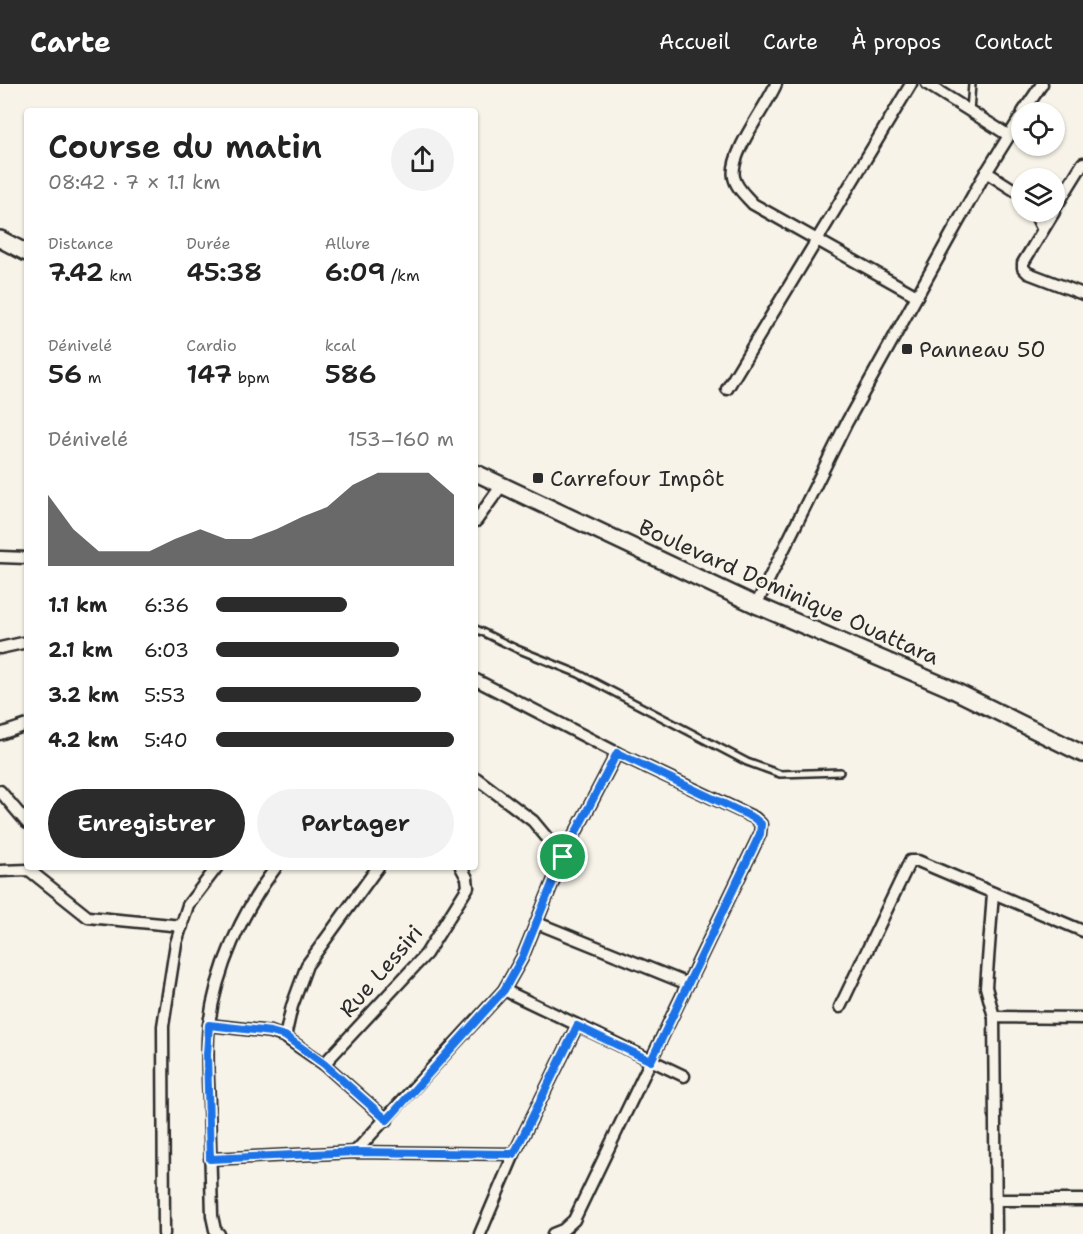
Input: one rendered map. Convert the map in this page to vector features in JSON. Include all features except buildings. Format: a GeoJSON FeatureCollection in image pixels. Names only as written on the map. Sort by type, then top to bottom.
{"type":"FeatureCollection","features":[{"type":"Feature","properties":{"kind":"street"},"geometry":{"type":"LineString","coordinates":[[776,84],[743,144],[734,170],[734,178],[741,190],[753,204],[917,296]]}},
{"type":"Feature","properties":{"kind":"street"},"geometry":{"type":"LineString","coordinates":[[727,389],[911,84]]}},
{"type":"Feature","properties":{"kind":"street"},"geometry":{"type":"LineString","coordinates":[[927,84],[1008,135]]}},
{"type":"Feature","properties":{"kind":"street"},"geometry":{"type":"LineString","coordinates":[[1030,102],[1042,84]]}},
{"type":"Feature","properties":{"kind":"street"},"geometry":{"type":"LineString","coordinates":[[756,605],[847,422],[1011,130]]}},
{"type":"Feature","properties":{"kind":"street"},"geometry":{"type":"LineString","coordinates":[[1065,193],[1083,163]]}},
{"type":"Feature","properties":{"kind":"street"},"geometry":{"type":"LineString","coordinates":[[986,172],[1011,188]]}},
{"type":"Feature","properties":{"kind":"street"},"geometry":{"type":"LineString","coordinates":[[1039,222],[1043,230]]}},
{"type":"Feature","properties":{"kind":"street"},"geometry":{"type":"LineString","coordinates":[[1048,222],[1023,263],[1023,268],[1028,273],[1083,294]]}},
{"type":"Feature","properties":{"kind":"street"},"geometry":{"type":"LineString","coordinates":[[0,239],[24,251]]}},
{"type":"Feature","properties":{"kind":"street","name":"Boulevard Dominique Ouattara"},"geometry":{"type":"LineString","coordinates":[[478,474],[756,605],[947,687],[1083,754]]}},
{"type":"Feature","properties":{"kind":"street"},"geometry":{"type":"LineString","coordinates":[[478,518],[502,485]]}},
{"type":"Feature","properties":{"kind":"street"},"geometry":{"type":"LineString","coordinates":[[0,557],[24,558]]}},
{"type":"Feature","properties":{"kind":"street"},"geometry":{"type":"LineString","coordinates":[[0,648],[24,643]]}},
{"type":"Feature","properties":{"kind":"street"},"geometry":{"type":"LineString","coordinates":[[478,682],[617,753],[754,818],[761,824],[760,834],[574,1220],[563,1230],[553,1234]]}},
{"type":"Feature","properties":{"kind":"street"},"geometry":{"type":"LineString","coordinates":[[0,734],[24,726]]}},
{"type":"Feature","properties":{"kind":"street"},"geometry":{"type":"LineString","coordinates":[[355,1152],[387,1120],[504,990],[522,958],[563,857],[617,753]]}},
{"type":"Feature","properties":{"kind":"street"},"geometry":{"type":"LineString","coordinates":[[478,780],[533,821],[563,857]]}},
{"type":"Feature","properties":{"kind":"street"},"geometry":{"type":"LineString","coordinates":[[0,790],[24,819]]}},
{"type":"Feature","properties":{"kind":"street"},"geometry":{"type":"LineString","coordinates":[[840,1007],[910,861],[918,861],[1083,931]]}},
{"type":"Feature","properties":{"kind":"street"},"geometry":{"type":"LineString","coordinates":[[0,871],[24,869]]}},
{"type":"Feature","properties":{"kind":"street"},"geometry":{"type":"LineString","coordinates":[[31,870],[88,917],[182,926]]}},
{"type":"Feature","properties":{"kind":"street"},"geometry":{"type":"LineString","coordinates":[[164,1234],[163,1026],[176,943],[188,905],[215,870]]}},
{"type":"Feature","properties":{"kind":"street"},"geometry":{"type":"LineString","coordinates":[[219,1234],[215,1230],[212,1216],[207,1054],[209,1025],[213,1000],[233,938],[263,884],[274,870]]}},
{"type":"Feature","properties":{"kind":"street"},"geometry":{"type":"LineString","coordinates":[[285,1036],[292,1006],[307,965],[376,870]]}},
{"type":"Feature","properties":{"kind":"street","name":"Rue Lessiri"},"geometry":{"type":"LineString","coordinates":[[324,1064],[426,954],[468,887],[467,878],[462,870]]}},
{"type":"Feature","properties":{"kind":"street"},"geometry":{"type":"LineString","coordinates":[[993,893],[986,987],[994,1017],[996,1234]]}},
{"type":"Feature","properties":{"kind":"street"},"geometry":{"type":"LineString","coordinates":[[537,923],[688,984]]}},
{"type":"Feature","properties":{"kind":"street"},"geometry":{"type":"LineString","coordinates":[[504,990],[684,1076]]}},
{"type":"Feature","properties":{"kind":"street"},"geometry":{"type":"LineString","coordinates":[[994,1017],[1083,1018]]}},
{"type":"Feature","properties":{"kind":"street"},"geometry":{"type":"LineString","coordinates":[[209,1025],[271,1032],[285,1036],[324,1064],[387,1120]]}},
{"type":"Feature","properties":{"kind":"street"},"geometry":{"type":"LineString","coordinates":[[480,1234],[514,1154],[577,1026]]}},
{"type":"Feature","properties":{"kind":"street"},"geometry":{"type":"LineString","coordinates":[[210,1159],[355,1152],[514,1154]]}},
{"type":"Feature","properties":{"kind":"street"},"geometry":{"type":"LineString","coordinates":[[995,1200],[1083,1200]]}},
{"type":"Feature","properties":{"kind":"lane"},"geometry":{"type":"LineString","coordinates":[[970,111],[972,84]]}},
{"type":"Feature","properties":{"kind":"lane"},"geometry":{"type":"LineString","coordinates":[[478,630],[517,649],[579,674],[747,762],[780,774],[840,772]]}},
{"type":"Feature","properties":{"kind":"place","name":"Panneau 50"},"geometry":{"type":"Point","coordinates":[907,349]}},
{"type":"Feature","properties":{"kind":"place","name":"Carrefour Impôt"},"geometry":{"type":"Point","coordinates":[538,478]}},
{"type":"Feature","properties":{"kind":"route"},"geometry":{"type":"LineString","coordinates":[[617,753],[754,818],[761,824],[760,834],[651,1061],[577,1026],[514,1154],[355,1152],[210,1159],[207,1054],[209,1025],[271,1032],[285,1036],[324,1064],[387,1120],[504,990],[522,958],[563,857],[617,753]]}}]}
